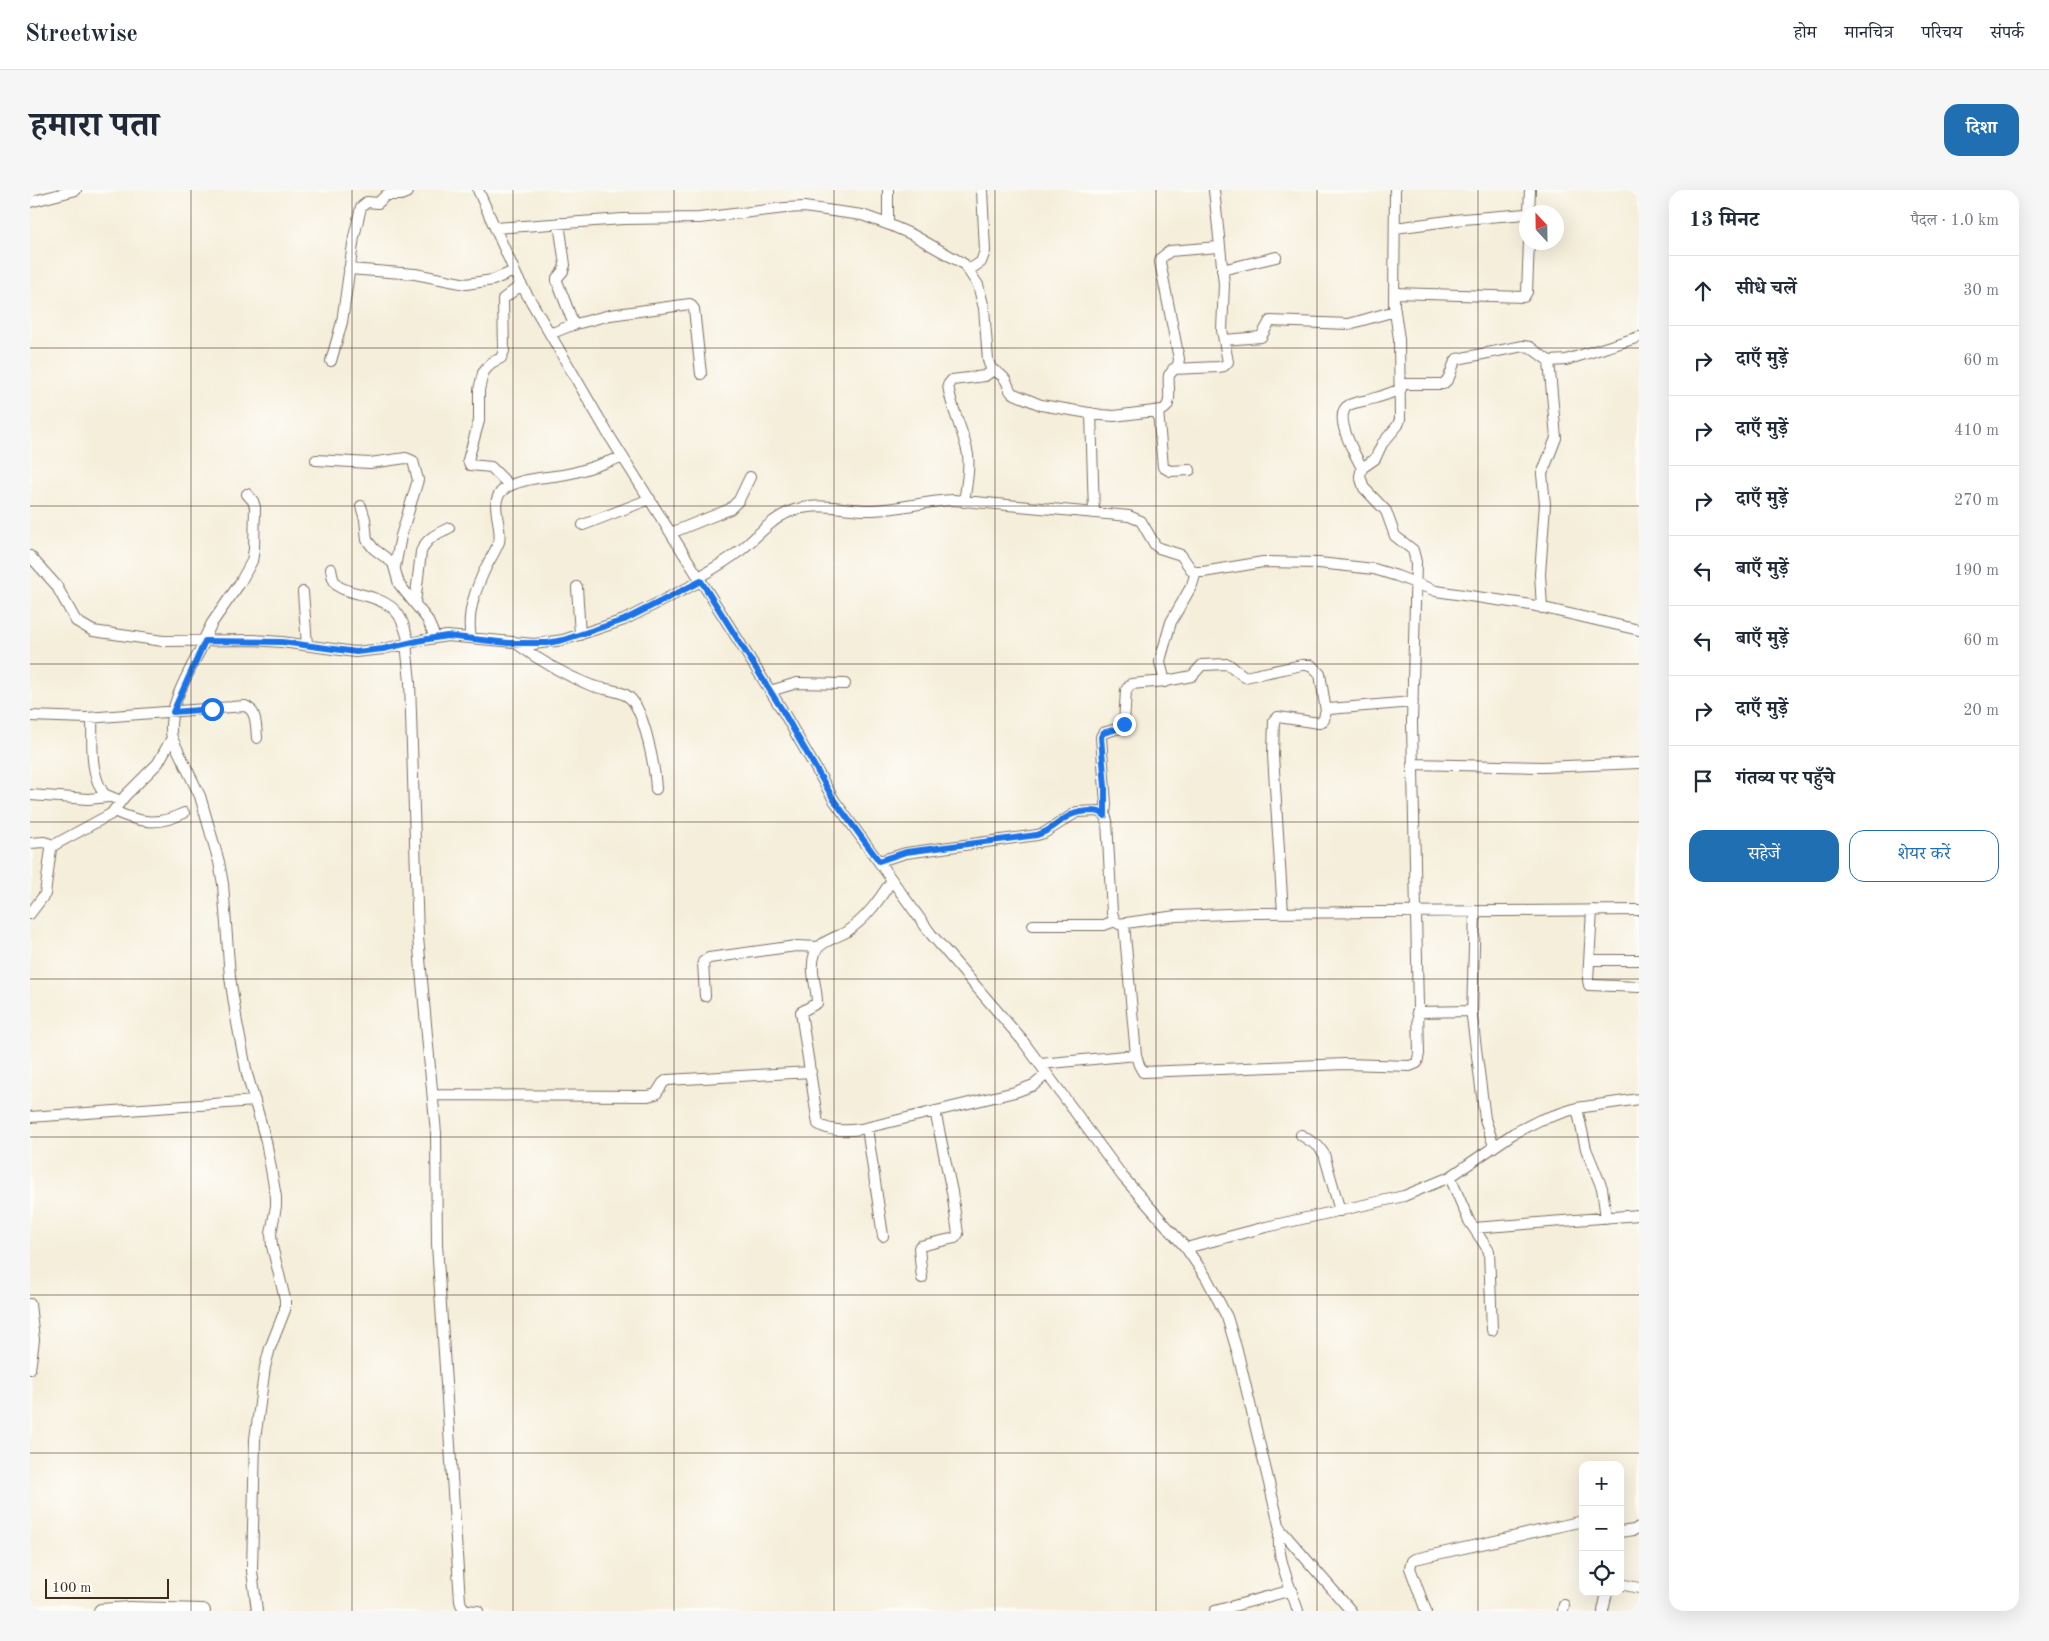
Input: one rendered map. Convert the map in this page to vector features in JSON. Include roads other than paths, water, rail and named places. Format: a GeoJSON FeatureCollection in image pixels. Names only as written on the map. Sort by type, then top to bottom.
{"type":"FeatureCollection","features":[{"type":"Feature","properties":{"kind":"highway"},"geometry":{"type":"LineString","coordinates":[[101,1611],[130,1609],[203,1611]]}},
{"type":"Feature","properties":{"kind":"street"},"geometry":{"type":"LineString","coordinates":[[30,202],[76,190]]}},
{"type":"Feature","properties":{"kind":"street"},"geometry":{"type":"LineString","coordinates":[[478,190],[521,285],[623,457],[770,691],[834,800],[932,934],[1022,1040],[1123,1177],[1186,1248],[1217,1296],[1227,1316],[1246,1382],[1278,1526],[1279,1545],[1298,1611]]}},
{"type":"Feature","properties":{"kind":"street"},"geometry":{"type":"LineString","coordinates":[[888,190],[888,224]]}},
{"type":"Feature","properties":{"kind":"street"},"geometry":{"type":"LineString","coordinates":[[969,270],[981,262],[986,251],[982,190]]}},
{"type":"Feature","properties":{"kind":"street"},"geometry":{"type":"LineString","coordinates":[[1172,369],[1224,366],[1228,359],[1222,330],[1224,314],[1222,270],[1218,247],[1214,190]]}},
{"type":"Feature","properties":{"kind":"street"},"geometry":{"type":"LineString","coordinates":[[1362,468],[1375,459],[1385,440],[1398,425],[1401,411],[1399,339],[1395,311],[1395,190]]}},
{"type":"Feature","properties":{"kind":"street"},"geometry":{"type":"LineString","coordinates":[[1529,205],[1530,190]]}},
{"type":"Feature","properties":{"kind":"street"},"geometry":{"type":"LineString","coordinates":[[332,362],[342,322],[349,269],[362,204],[367,202],[378,203],[386,195],[401,195],[408,192]]}},
{"type":"Feature","properties":{"kind":"street"},"geometry":{"type":"LineString","coordinates":[[495,228],[623,219],[699,218],[758,210],[804,207],[862,216],[888,224],[913,235],[964,264],[978,285],[984,308],[988,360],[992,371],[1004,378],[1010,391],[1015,396],[1041,405],[1114,416],[1158,411],[1166,409],[1169,404],[1168,379],[1172,369],[1178,365],[1179,359],[1160,262],[1161,258],[1170,251],[1218,247]]}},
{"type":"Feature","properties":{"kind":"street"},"geometry":{"type":"LineString","coordinates":[[1395,228],[1519,214]]}},
{"type":"Feature","properties":{"kind":"street"},"geometry":{"type":"LineString","coordinates":[[559,223],[565,265],[557,281],[574,325]]}},
{"type":"Feature","properties":{"kind":"street"},"geometry":{"type":"LineString","coordinates":[[1395,293],[1526,296],[1529,250]]}},
{"type":"Feature","properties":{"kind":"street"},"geometry":{"type":"LineString","coordinates":[[1222,270],[1276,257]]}},
{"type":"Feature","properties":{"kind":"street"},"geometry":{"type":"LineString","coordinates":[[349,269],[415,274],[466,284],[493,280],[514,270]]}},
{"type":"Feature","properties":{"kind":"street"},"geometry":{"type":"LineString","coordinates":[[510,486],[491,467],[470,465],[468,460],[479,421],[480,390],[483,373],[491,363],[501,358],[504,351],[503,298],[521,285]]}},
{"type":"Feature","properties":{"kind":"street"},"geometry":{"type":"LineString","coordinates":[[550,334],[610,315],[690,304],[694,309],[701,374]]}},
{"type":"Feature","properties":{"kind":"street"},"geometry":{"type":"LineString","coordinates":[[1224,340],[1262,337],[1270,321],[1349,324],[1395,311]]}},
{"type":"Feature","properties":{"kind":"street"},"geometry":{"type":"LineString","coordinates":[[1283,913],[1273,756],[1274,720],[1278,717],[1319,723],[1324,720],[1326,711],[1320,674],[1311,665],[1302,665],[1244,677],[1232,665],[1222,663],[1202,665],[1192,676],[1164,682],[1134,683],[1126,690],[1124,724],[1120,728],[1102,735],[1105,816],[1107,821],[1112,913],[1119,923],[1136,1055],[1140,1069],[1147,1073],[1346,1064],[1415,1065],[1418,1059],[1412,764],[1416,562],[1413,550],[1395,536],[1386,511],[1364,488],[1360,476],[1362,468],[1344,431],[1343,414],[1345,408],[1351,404],[1374,399],[1401,387],[1443,384],[1451,376],[1456,359],[1514,347],[1530,347],[1549,361],[1566,360],[1639,337]]}},
{"type":"Feature","properties":{"kind":"street"},"geometry":{"type":"LineString","coordinates":[[1542,608],[1540,574],[1545,504],[1542,474],[1556,438],[1549,361]]}},
{"type":"Feature","properties":{"kind":"street"},"geometry":{"type":"LineString","coordinates":[[964,502],[968,457],[962,430],[950,400],[948,385],[952,380],[986,376],[992,371]]}},
{"type":"Feature","properties":{"kind":"street"},"geometry":{"type":"LineString","coordinates":[[1158,411],[1164,467],[1170,471],[1190,470]]}},
{"type":"Feature","properties":{"kind":"street"},"geometry":{"type":"LineString","coordinates":[[1092,413],[1091,462],[1094,513]]}},
{"type":"Feature","properties":{"kind":"street"},"geometry":{"type":"LineString","coordinates":[[471,638],[468,628],[470,612],[483,574],[500,540],[497,499],[503,490],[518,483],[574,473],[623,457]]}},
{"type":"Feature","properties":{"kind":"street"},"geometry":{"type":"LineString","coordinates":[[316,460],[370,463],[406,458],[413,461],[418,480],[401,536],[395,567],[399,584],[416,604],[435,637]]}},
{"type":"Feature","properties":{"kind":"street"},"geometry":{"type":"LineString","coordinates":[[671,533],[730,509],[739,500],[750,477]]}},
{"type":"Feature","properties":{"kind":"street"},"geometry":{"type":"LineString","coordinates":[[247,494],[255,507],[252,561],[248,570],[212,623],[173,712],[170,724],[172,738],[200,796],[219,862],[236,1024],[247,1074],[266,1142],[274,1183],[276,1206],[272,1246],[286,1304],[265,1367],[255,1439],[252,1571],[257,1611]]}},
{"type":"Feature","properties":{"kind":"street"},"geometry":{"type":"LineString","coordinates":[[582,525],[650,499]]}},
{"type":"Feature","properties":{"kind":"street"},"geometry":{"type":"LineString","coordinates":[[30,556],[56,585],[72,614],[85,627],[100,632],[139,639],[163,641],[253,640],[356,652],[383,649],[447,636],[516,643],[548,643],[604,628],[641,612],[700,579],[740,551],[778,518],[797,509],[823,506],[875,510],[938,500],[1137,518],[1145,526],[1155,545],[1181,555],[1190,570],[1196,572],[1264,562],[1320,563],[1374,569],[1446,593],[1542,608],[1639,630]]}},
{"type":"Feature","properties":{"kind":"street"},"geometry":{"type":"LineString","coordinates":[[361,506],[365,519],[367,540],[370,545],[395,567]]}},
{"type":"Feature","properties":{"kind":"street"},"geometry":{"type":"LineString","coordinates":[[416,604],[421,552],[424,545],[433,536],[449,528]]}},
{"type":"Feature","properties":{"kind":"street"},"geometry":{"type":"LineString","coordinates":[[331,569],[333,578],[338,586],[382,601],[391,607],[401,619],[407,643],[410,682],[418,937],[433,1095],[437,1161],[439,1278],[460,1601],[461,1606],[465,1610],[478,1611]]}},
{"type":"Feature","properties":{"kind":"street"},"geometry":{"type":"LineString","coordinates":[[1164,682],[1160,662],[1171,622],[1192,585],[1196,572]]}},
{"type":"Feature","properties":{"kind":"street"},"geometry":{"type":"LineString","coordinates":[[577,587],[580,635]]}},
{"type":"Feature","properties":{"kind":"street"},"geometry":{"type":"LineString","coordinates":[[303,592],[307,645]]}},
{"type":"Feature","properties":{"kind":"street"},"geometry":{"type":"LineString","coordinates":[[516,643],[544,664],[593,686],[625,695],[630,699],[638,714],[651,751],[656,789]]}},
{"type":"Feature","properties":{"kind":"street"},"geometry":{"type":"LineString","coordinates":[[770,691],[797,683],[845,684]]}},
{"type":"Feature","properties":{"kind":"street"},"geometry":{"type":"LineString","coordinates":[[1326,711],[1413,702]]}},
{"type":"Feature","properties":{"kind":"street"},"geometry":{"type":"LineString","coordinates":[[30,716],[92,718],[248,706],[253,713],[257,738]]}},
{"type":"Feature","properties":{"kind":"street"},"geometry":{"type":"LineString","coordinates":[[92,718],[94,769],[100,788],[108,797]]}},
{"type":"Feature","properties":{"kind":"street"},"geometry":{"type":"LineString","coordinates":[[30,914],[45,894],[49,855],[54,845],[114,811],[121,800],[155,767],[172,738]]}},
{"type":"Feature","properties":{"kind":"street"},"geometry":{"type":"LineString","coordinates":[[1412,764],[1542,767],[1639,763]]}},
{"type":"Feature","properties":{"kind":"street"},"geometry":{"type":"LineString","coordinates":[[30,795],[88,798],[108,797],[121,800]]}},
{"type":"Feature","properties":{"kind":"street"},"geometry":{"type":"LineString","coordinates":[[114,811],[131,818],[158,822],[166,821],[184,812]]}},
{"type":"Feature","properties":{"kind":"street"},"geometry":{"type":"LineString","coordinates":[[879,861],[906,852],[1037,835],[1044,833],[1076,812],[1098,811],[1105,816]]}},
{"type":"Feature","properties":{"kind":"street"},"geometry":{"type":"LineString","coordinates":[[30,843],[44,842],[54,845]]}},
{"type":"Feature","properties":{"kind":"street"},"geometry":{"type":"LineString","coordinates":[[892,880],[864,918],[845,933],[819,947],[814,954],[816,1003],[801,1012],[818,1124],[842,1131],[867,1128],[1015,1092],[1034,1085],[1047,1074]]}},
{"type":"Feature","properties":{"kind":"street"},"geometry":{"type":"LineString","coordinates":[[1592,910],[1589,985],[1639,987]]}},
{"type":"Feature","properties":{"kind":"street"},"geometry":{"type":"LineString","coordinates":[[1033,925],[1104,925],[1176,916],[1283,913],[1639,910]]}},
{"type":"Feature","properties":{"kind":"street"},"geometry":{"type":"LineString","coordinates":[[1475,911],[1472,1011],[1482,1105],[1488,1133],[1494,1146]]}},
{"type":"Feature","properties":{"kind":"street"},"geometry":{"type":"LineString","coordinates":[[705,996],[703,967],[706,959],[796,946],[819,947]]}},
{"type":"Feature","properties":{"kind":"street"},"geometry":{"type":"LineString","coordinates":[[1589,960],[1639,960]]}},
{"type":"Feature","properties":{"kind":"street"},"geometry":{"type":"LineString","coordinates":[[1417,1012],[1472,1011]]}},
{"type":"Feature","properties":{"kind":"street"},"geometry":{"type":"LineString","coordinates":[[1040,1064],[1136,1055]]}},
{"type":"Feature","properties":{"kind":"street"},"geometry":{"type":"LineString","coordinates":[[433,1095],[543,1094],[648,1096],[656,1094],[663,1083],[668,1080],[811,1072]]}},
{"type":"Feature","properties":{"kind":"street"},"geometry":{"type":"LineString","coordinates":[[1186,1248],[1266,1227],[1404,1196],[1450,1177],[1514,1132],[1540,1120],[1577,1108],[1639,1099]]}},
{"type":"Feature","properties":{"kind":"street"},"geometry":{"type":"LineString","coordinates":[[30,1117],[255,1101]]}},
{"type":"Feature","properties":{"kind":"street"},"geometry":{"type":"LineString","coordinates":[[1577,1108],[1586,1149],[1602,1188],[1606,1218]]}},
{"type":"Feature","properties":{"kind":"street"},"geometry":{"type":"LineString","coordinates":[[922,1278],[920,1246],[955,1238],[958,1234],[936,1111]]}},
{"type":"Feature","properties":{"kind":"street"},"geometry":{"type":"LineString","coordinates":[[867,1128],[883,1236]]}},
{"type":"Feature","properties":{"kind":"street"},"geometry":{"type":"LineString","coordinates":[[1301,1135],[1318,1146],[1324,1154],[1340,1211]]}},
{"type":"Feature","properties":{"kind":"street"},"geometry":{"type":"LineString","coordinates":[[1450,1177],[1461,1206],[1489,1251],[1492,1330]]}},
{"type":"Feature","properties":{"kind":"street"},"geometry":{"type":"LineString","coordinates":[[1474,1228],[1639,1215]]}},
{"type":"Feature","properties":{"kind":"street"},"geometry":{"type":"LineString","coordinates":[[30,1304],[34,1340],[30,1369]]}},
{"type":"Feature","properties":{"kind":"street"},"geometry":{"type":"LineString","coordinates":[[1426,1611],[1410,1568],[1412,1561],[1415,1559],[1579,1522]]}},
{"type":"Feature","properties":{"kind":"street"},"geometry":{"type":"LineString","coordinates":[[1278,1526],[1351,1611]]}},
{"type":"Feature","properties":{"kind":"street"},"geometry":{"type":"LineString","coordinates":[[1624,1531],[1634,1530],[1639,1526]]}},
{"type":"Feature","properties":{"kind":"street"},"geometry":{"type":"LineString","coordinates":[[1624,1585],[1639,1588]]}},
{"type":"Feature","properties":{"kind":"street"},"geometry":{"type":"LineString","coordinates":[[1215,1611],[1292,1590]]}},
{"type":"Feature","properties":{"kind":"street"},"geometry":{"type":"LineString","coordinates":[[1603,1611],[1606,1596]]}}]}
